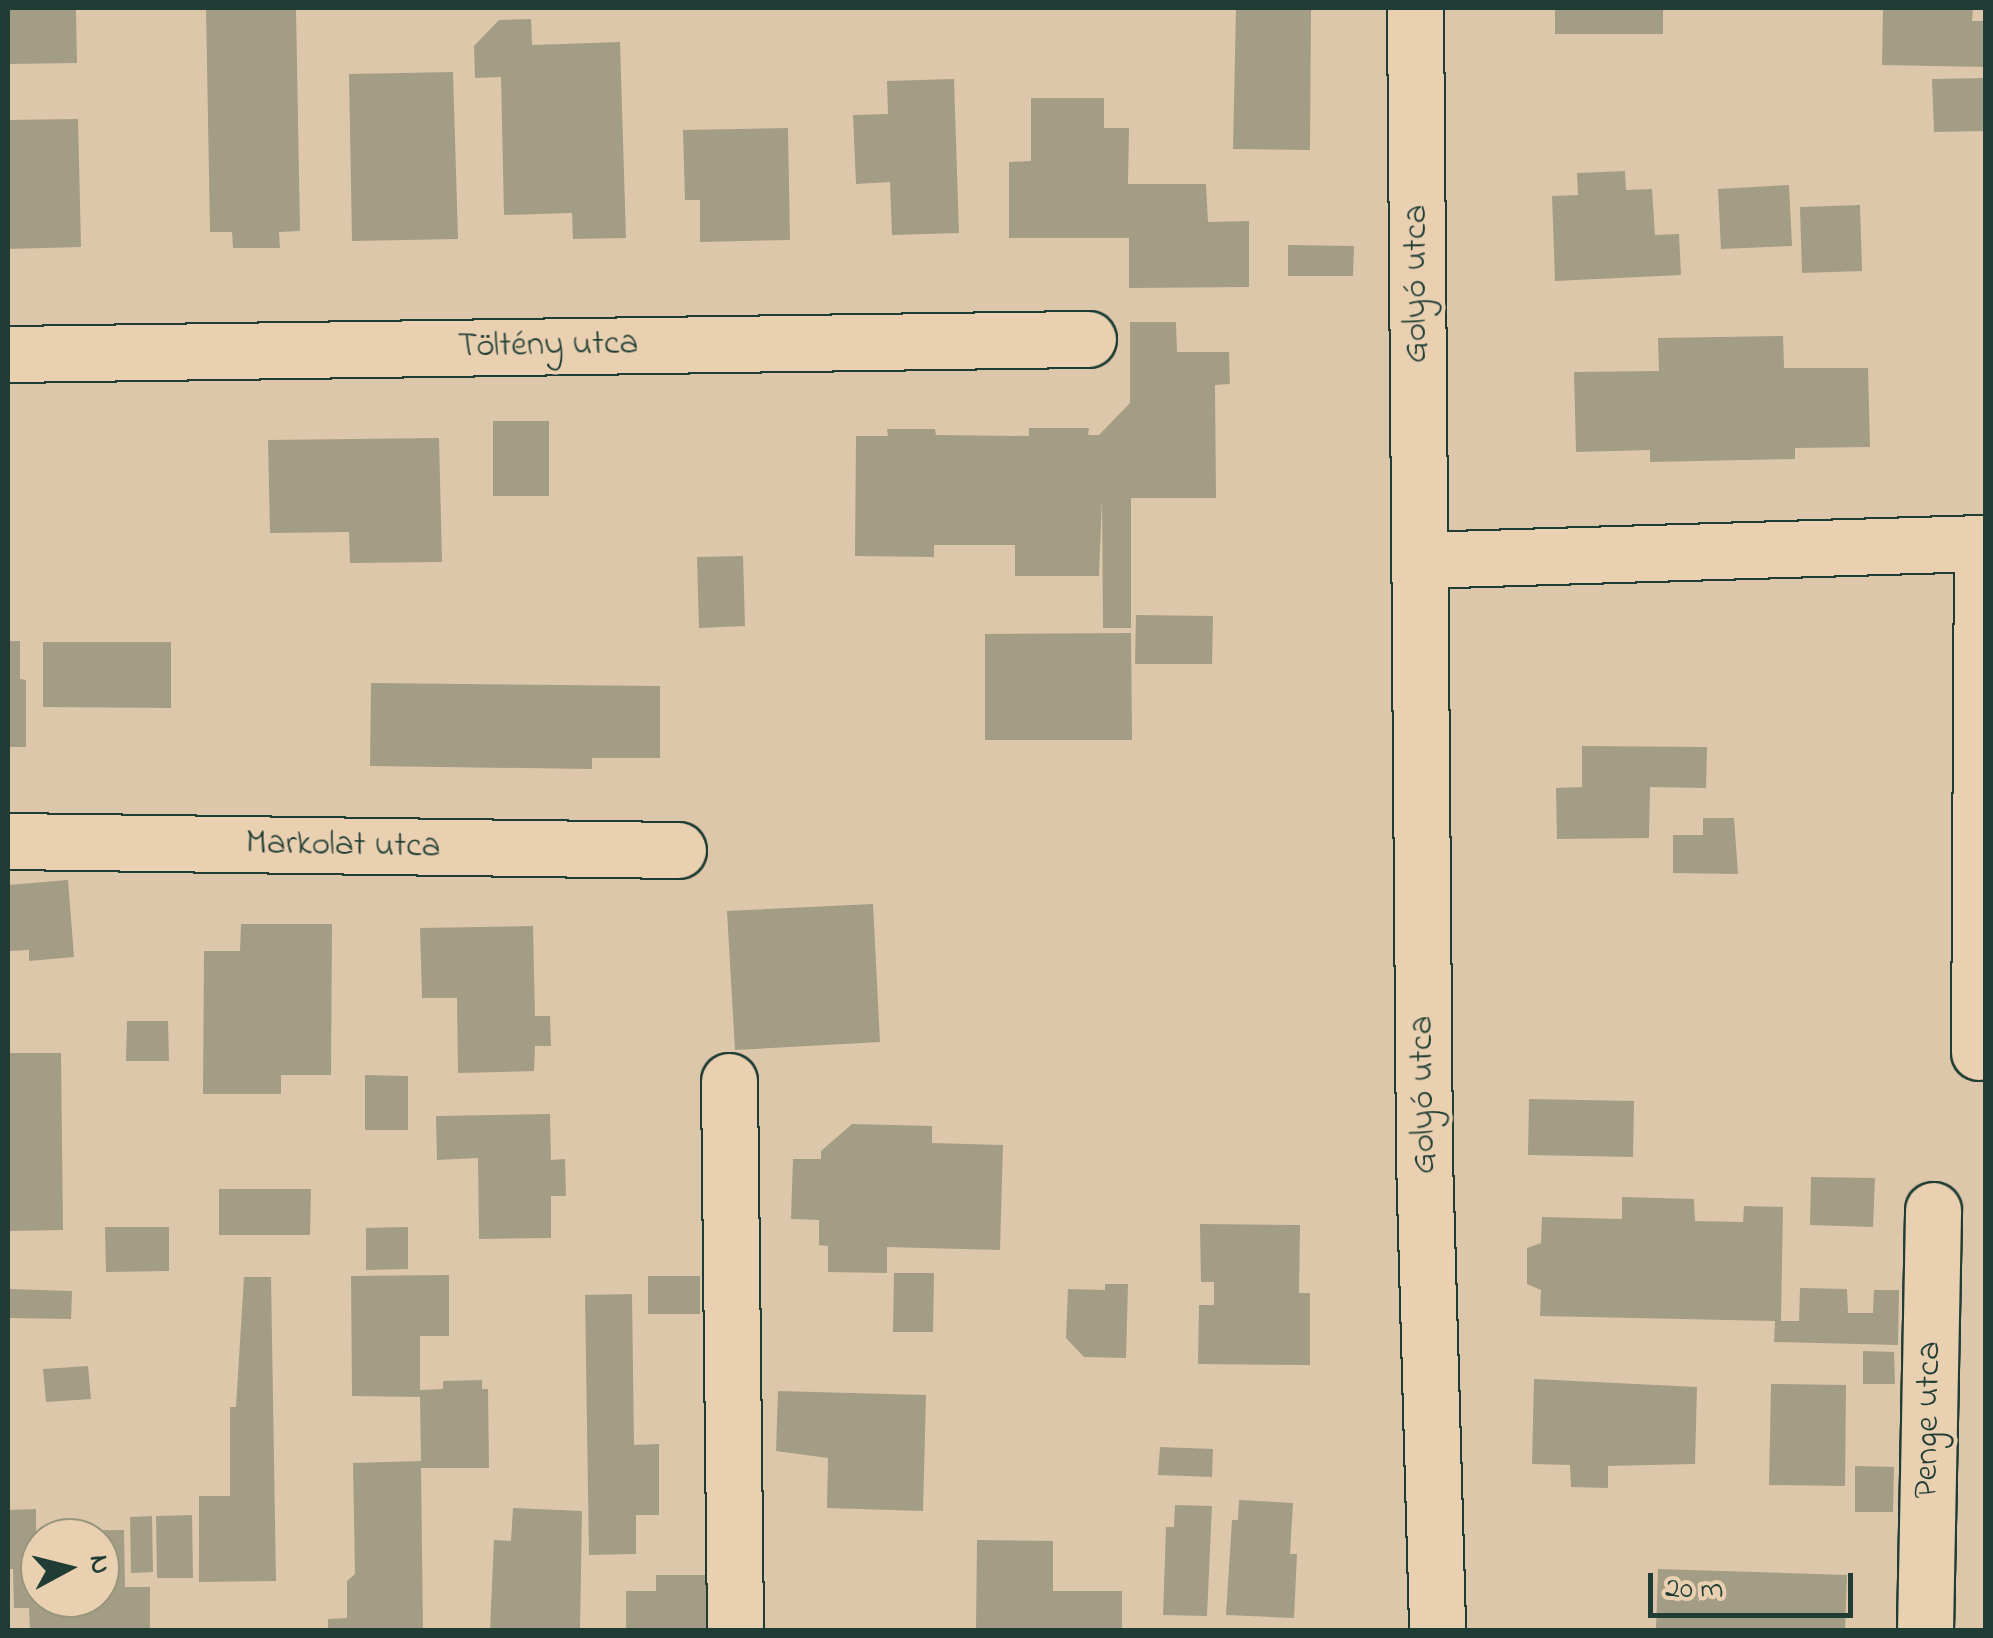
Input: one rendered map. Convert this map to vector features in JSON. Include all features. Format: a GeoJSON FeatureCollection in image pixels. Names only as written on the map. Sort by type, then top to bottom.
{"type":"FeatureCollection","features":[{"type":"Feature","properties":{"kind":"street","name":"Golyó utca"},"geometry":{"type":"LineString","coordinates":[[1416,8],[1424,1158],[1437,1630]]}},
{"type":"Feature","properties":{"kind":"street","name":"Töltény utca"},"geometry":{"type":"LineString","coordinates":[[8,354],[1088,339]]}},
{"type":"Feature","properties":{"kind":"street"},"geometry":{"type":"LineString","coordinates":[[1419,560],[1982,543],[1979,1052]]}},
{"type":"Feature","properties":{"kind":"street","name":"Markolat utca"},"geometry":{"type":"LineString","coordinates":[[8,841],[678,850]]}},
{"type":"Feature","properties":{"kind":"street"},"geometry":{"type":"LineString","coordinates":[[730,1081],[735,1630]]}},
{"type":"Feature","properties":{"kind":"street","name":"Penge utca"},"geometry":{"type":"LineString","coordinates":[[1925,1630],[1934,1210]]}},
{"type":"Feature","properties":{"kind":"building"},"geometry":{"type":"Polygon","coordinates":[[[8,8],[76,8],[77,63],[8,64],[8,8]]]}},
{"type":"Feature","properties":{"kind":"building"},"geometry":{"type":"Polygon","coordinates":[[[206,8],[296,8],[300,231],[279,232],[280,248],[233,248],[232,232],[210,232],[206,8]]]}},
{"type":"Feature","properties":{"kind":"building"},"geometry":{"type":"Polygon","coordinates":[[[1236,8],[1311,8],[1310,150],[1233,149],[1236,8]]]}},
{"type":"Feature","properties":{"kind":"building"},"geometry":{"type":"Polygon","coordinates":[[[1555,8],[1663,8],[1663,34],[1555,34],[1555,8]]]}},
{"type":"Feature","properties":{"kind":"building"},"geometry":{"type":"Polygon","coordinates":[[[1883,8],[1973,8],[1972,21],[1986,21],[1986,67],[1882,65],[1883,8]]]}},
{"type":"Feature","properties":{"kind":"building"},"geometry":{"type":"Polygon","coordinates":[[[531,19],[532,45],[620,42],[626,238],[573,239],[572,213],[504,215],[501,77],[475,78],[474,46],[499,20],[531,19]]]}},
{"type":"Feature","properties":{"kind":"building"},"geometry":{"type":"Polygon","coordinates":[[[453,72],[458,239],[352,241],[349,74],[453,72]]]}},
{"type":"Feature","properties":{"kind":"building"},"geometry":{"type":"Polygon","coordinates":[[[1986,78],[1986,131],[1934,132],[1932,79],[1986,78]]]}},
{"type":"Feature","properties":{"kind":"building"},"geometry":{"type":"Polygon","coordinates":[[[954,79],[959,233],[892,235],[890,182],[856,184],[853,115],[888,114],[887,81],[954,79]]]}},
{"type":"Feature","properties":{"kind":"building"},"geometry":{"type":"Polygon","coordinates":[[[1031,98],[1104,98],[1104,128],[1129,128],[1128,184],[1206,184],[1208,222],[1249,221],[1249,287],[1129,288],[1129,238],[1009,238],[1009,162],[1031,161],[1031,98]]]}},
{"type":"Feature","properties":{"kind":"building"},"geometry":{"type":"Polygon","coordinates":[[[78,119],[81,247],[8,249],[8,120],[78,119]]]}},
{"type":"Feature","properties":{"kind":"building"},"geometry":{"type":"Polygon","coordinates":[[[788,128],[790,240],[700,242],[700,200],[685,200],[683,130],[788,128]]]}},
{"type":"Feature","properties":{"kind":"building"},"geometry":{"type":"Polygon","coordinates":[[[1625,171],[1626,190],[1652,189],[1655,235],[1679,234],[1681,275],[1555,281],[1552,196],[1578,195],[1577,173],[1625,171]]]}},
{"type":"Feature","properties":{"kind":"building"},"geometry":{"type":"Polygon","coordinates":[[[1789,185],[1792,246],[1721,249],[1718,189],[1789,185]]]}},
{"type":"Feature","properties":{"kind":"building"},"geometry":{"type":"Polygon","coordinates":[[[1860,205],[1862,271],[1802,273],[1800,207],[1860,205]]]}},
{"type":"Feature","properties":{"kind":"building"},"geometry":{"type":"Polygon","coordinates":[[[1288,245],[1354,246],[1353,276],[1288,276],[1288,245]]]}},
{"type":"Feature","properties":{"kind":"building"},"geometry":{"type":"Polygon","coordinates":[[[1130,322],[1176,322],[1177,352],[1229,352],[1230,384],[1215,385],[1216,498],[1131,498],[1131,628],[1103,628],[1102,498],[1099,576],[1015,576],[1015,545],[934,545],[934,557],[855,556],[856,436],[888,436],[887,429],[935,429],[936,435],[1029,436],[1029,428],[1089,428],[1088,435],[1099,435],[1130,403],[1130,322]]]}},
{"type":"Feature","properties":{"kind":"building"},"geometry":{"type":"Polygon","coordinates":[[[1783,336],[1784,368],[1868,368],[1870,447],[1795,448],[1795,459],[1650,462],[1650,450],[1576,452],[1574,372],[1659,371],[1658,338],[1783,336]]]}},
{"type":"Feature","properties":{"kind":"building"},"geometry":{"type":"Polygon","coordinates":[[[493,421],[549,421],[549,496],[493,496],[493,421]]]}},
{"type":"Feature","properties":{"kind":"building"},"geometry":{"type":"Polygon","coordinates":[[[439,438],[442,562],[350,563],[349,532],[270,533],[268,440],[439,438]]]}},
{"type":"Feature","properties":{"kind":"building"},"geometry":{"type":"Polygon","coordinates":[[[743,556],[745,626],[699,628],[697,557],[743,556]]]}},
{"type":"Feature","properties":{"kind":"building"},"geometry":{"type":"Polygon","coordinates":[[[1136,615],[1213,616],[1212,664],[1135,664],[1136,615]]]}},
{"type":"Feature","properties":{"kind":"building"},"geometry":{"type":"Polygon","coordinates":[[[1131,633],[1132,740],[985,740],[985,634],[1131,633]]]}},
{"type":"Feature","properties":{"kind":"building"},"geometry":{"type":"Polygon","coordinates":[[[8,641],[20,641],[20,679],[26,680],[26,747],[8,747],[8,641]]]}},
{"type":"Feature","properties":{"kind":"building"},"geometry":{"type":"Polygon","coordinates":[[[43,642],[171,642],[171,708],[43,707],[43,642]]]}},
{"type":"Feature","properties":{"kind":"building"},"geometry":{"type":"Polygon","coordinates":[[[371,683],[660,686],[660,758],[592,758],[592,769],[370,766],[371,683]]]}},
{"type":"Feature","properties":{"kind":"building"},"geometry":{"type":"Polygon","coordinates":[[[1582,746],[1707,747],[1706,788],[1650,787],[1649,838],[1557,839],[1556,788],[1582,787],[1582,746]]]}},
{"type":"Feature","properties":{"kind":"building"},"geometry":{"type":"Polygon","coordinates":[[[1703,818],[1734,818],[1738,874],[1673,873],[1673,835],[1703,835],[1703,818]]]}},
{"type":"Feature","properties":{"kind":"building"},"geometry":{"type":"Polygon","coordinates":[[[68,880],[74,957],[29,961],[29,950],[8,951],[8,885],[68,880]]]}},
{"type":"Feature","properties":{"kind":"building"},"geometry":{"type":"Polygon","coordinates":[[[873,904],[880,1042],[735,1050],[727,911],[873,904]]]}},
{"type":"Feature","properties":{"kind":"building"},"geometry":{"type":"Polygon","coordinates":[[[241,924],[332,924],[331,1075],[281,1075],[281,1094],[203,1094],[204,951],[240,951],[241,924]]]}},
{"type":"Feature","properties":{"kind":"building"},"geometry":{"type":"Polygon","coordinates":[[[533,926],[535,1016],[550,1016],[551,1046],[535,1046],[534,1071],[458,1073],[457,998],[422,998],[420,928],[533,926]]]}},
{"type":"Feature","properties":{"kind":"building"},"geometry":{"type":"Polygon","coordinates":[[[127,1021],[168,1021],[169,1061],[126,1061],[127,1021]]]}},
{"type":"Feature","properties":{"kind":"building"},"geometry":{"type":"Polygon","coordinates":[[[8,1053],[61,1053],[63,1230],[8,1231],[8,1053]]]}},
{"type":"Feature","properties":{"kind":"building"},"geometry":{"type":"Polygon","coordinates":[[[365,1075],[408,1076],[408,1130],[365,1130],[365,1075]]]}},
{"type":"Feature","properties":{"kind":"building"},"geometry":{"type":"Polygon","coordinates":[[[1529,1099],[1634,1101],[1633,1157],[1528,1155],[1529,1099]]]}},
{"type":"Feature","properties":{"kind":"building"},"geometry":{"type":"Polygon","coordinates":[[[550,1114],[551,1160],[565,1159],[566,1196],[551,1196],[551,1238],[479,1239],[478,1158],[437,1160],[436,1116],[550,1114]]]}},
{"type":"Feature","properties":{"kind":"building"},"geometry":{"type":"Polygon","coordinates":[[[852,1124],[932,1126],[932,1143],[1003,1145],[1000,1250],[887,1247],[887,1273],[828,1272],[828,1246],[819,1245],[819,1220],[791,1219],[793,1159],[821,1159],[821,1151],[852,1124]]]}},
{"type":"Feature","properties":{"kind":"building"},"geometry":{"type":"Polygon","coordinates":[[[1811,1177],[1875,1178],[1873,1227],[1810,1225],[1811,1177]]]}},
{"type":"Feature","properties":{"kind":"building"},"geometry":{"type":"Polygon","coordinates":[[[219,1189],[311,1189],[310,1235],[219,1235],[219,1189]]]}},
{"type":"Feature","properties":{"kind":"building"},"geometry":{"type":"Polygon","coordinates":[[[1622,1197],[1694,1199],[1695,1221],[1743,1222],[1744,1206],[1783,1207],[1781,1321],[1799,1321],[1800,1288],[1847,1289],[1848,1313],[1873,1313],[1874,1290],[1899,1290],[1898,1345],[1774,1342],[1775,1321],[1540,1316],[1541,1290],[1527,1284],[1527,1248],[1541,1243],[1542,1217],[1622,1219],[1622,1197]]]}},
{"type":"Feature","properties":{"kind":"building"},"geometry":{"type":"Polygon","coordinates":[[[1200,1224],[1300,1225],[1299,1293],[1310,1293],[1310,1365],[1198,1364],[1199,1305],[1214,1305],[1214,1282],[1201,1282],[1200,1224]]]}},
{"type":"Feature","properties":{"kind":"building"},"geometry":{"type":"Polygon","coordinates":[[[105,1227],[169,1227],[169,1271],[106,1272],[105,1227]]]}},
{"type":"Feature","properties":{"kind":"building"},"geometry":{"type":"Polygon","coordinates":[[[408,1227],[408,1269],[366,1270],[366,1228],[408,1227]]]}},
{"type":"Feature","properties":{"kind":"building"},"geometry":{"type":"Polygon","coordinates":[[[894,1273],[934,1273],[933,1332],[893,1332],[894,1273]]]}},
{"type":"Feature","properties":{"kind":"building"},"geometry":{"type":"Polygon","coordinates":[[[449,1275],[449,1336],[420,1336],[420,1390],[443,1389],[443,1381],[482,1380],[482,1389],[488,1389],[489,1468],[421,1468],[423,1630],[328,1630],[328,1619],[347,1618],[347,1581],[355,1574],[353,1463],[421,1461],[420,1397],[352,1396],[351,1276],[449,1275]]]}},
{"type":"Feature","properties":{"kind":"building"},"geometry":{"type":"Polygon","coordinates":[[[648,1276],[700,1276],[700,1314],[648,1314],[648,1276]]]}},
{"type":"Feature","properties":{"kind":"building"},"geometry":{"type":"Polygon","coordinates":[[[244,1277],[271,1277],[276,1581],[199,1582],[199,1496],[230,1496],[230,1407],[236,1407],[244,1277]]]}},
{"type":"Feature","properties":{"kind":"building"},"geometry":{"type":"Polygon","coordinates":[[[1105,1284],[1128,1284],[1126,1358],[1084,1357],[1066,1338],[1068,1289],[1105,1290],[1105,1284]]]}},
{"type":"Feature","properties":{"kind":"building"},"geometry":{"type":"Polygon","coordinates":[[[8,1289],[72,1291],[71,1319],[8,1318],[8,1289]]]}},
{"type":"Feature","properties":{"kind":"building"},"geometry":{"type":"Polygon","coordinates":[[[632,1294],[634,1445],[659,1444],[659,1515],[636,1515],[636,1554],[589,1555],[585,1295],[632,1294]]]}},
{"type":"Feature","properties":{"kind":"building"},"geometry":{"type":"Polygon","coordinates":[[[1863,1351],[1894,1352],[1895,1384],[1863,1384],[1863,1351]]]}},
{"type":"Feature","properties":{"kind":"building"},"geometry":{"type":"Polygon","coordinates":[[[88,1366],[91,1399],[46,1402],[43,1369],[88,1366]]]}},
{"type":"Feature","properties":{"kind":"building"},"geometry":{"type":"Polygon","coordinates":[[[1534,1379],[1697,1387],[1695,1464],[1608,1466],[1608,1488],[1571,1487],[1570,1465],[1532,1464],[1534,1379]]]}},
{"type":"Feature","properties":{"kind":"building"},"geometry":{"type":"Polygon","coordinates":[[[1771,1384],[1846,1385],[1845,1486],[1769,1485],[1771,1384]]]}},
{"type":"Feature","properties":{"kind":"building"},"geometry":{"type":"Polygon","coordinates":[[[778,1391],[926,1395],[923,1511],[827,1508],[828,1458],[776,1451],[778,1391]]]}},
{"type":"Feature","properties":{"kind":"building"},"geometry":{"type":"Polygon","coordinates":[[[1160,1447],[1213,1449],[1212,1477],[1158,1475],[1160,1447]]]}},
{"type":"Feature","properties":{"kind":"building"},"geometry":{"type":"Polygon","coordinates":[[[1855,1466],[1894,1467],[1893,1512],[1855,1512],[1855,1466]]]}},
{"type":"Feature","properties":{"kind":"building"},"geometry":{"type":"Polygon","coordinates":[[[1239,1500],[1293,1503],[1290,1554],[1297,1554],[1294,1618],[1226,1615],[1232,1520],[1238,1520],[1239,1500]]]}},
{"type":"Feature","properties":{"kind":"building"},"geometry":{"type":"Polygon","coordinates":[[[1175,1505],[1212,1506],[1207,1616],[1163,1615],[1166,1527],[1174,1527],[1175,1505]]]}},
{"type":"Feature","properties":{"kind":"building"},"geometry":{"type":"Polygon","coordinates":[[[513,1508],[582,1511],[580,1630],[490,1630],[494,1540],[511,1541],[513,1508]]]}},
{"type":"Feature","properties":{"kind":"building"},"geometry":{"type":"Polygon","coordinates":[[[36,1509],[36,1518],[20,1518],[20,1608],[14,1608],[13,1569],[8,1569],[8,1510],[36,1509]]]}},
{"type":"Feature","properties":{"kind":"building"},"geometry":{"type":"Polygon","coordinates":[[[192,1515],[193,1578],[157,1578],[156,1516],[192,1515]]]}},
{"type":"Feature","properties":{"kind":"building"},"geometry":{"type":"Polygon","coordinates":[[[152,1516],[153,1572],[131,1573],[130,1517],[152,1516]]]}},
{"type":"Feature","properties":{"kind":"building"},"geometry":{"type":"Polygon","coordinates":[[[120,1530],[124,1530],[125,1587],[150,1587],[150,1630],[30,1630],[29,1618],[120,1618],[120,1530]]]}},
{"type":"Feature","properties":{"kind":"building"},"geometry":{"type":"Polygon","coordinates":[[[977,1540],[1053,1541],[1053,1591],[1122,1591],[1122,1630],[976,1630],[977,1540]]]}},
{"type":"Feature","properties":{"kind":"building"},"geometry":{"type":"Polygon","coordinates":[[[1658,1569],[1847,1575],[1845,1630],[1656,1630],[1658,1569]]]}},
{"type":"Feature","properties":{"kind":"building"},"geometry":{"type":"Polygon","coordinates":[[[656,1575],[714,1575],[713,1630],[626,1630],[626,1591],[656,1591],[656,1575]]]}}]}
